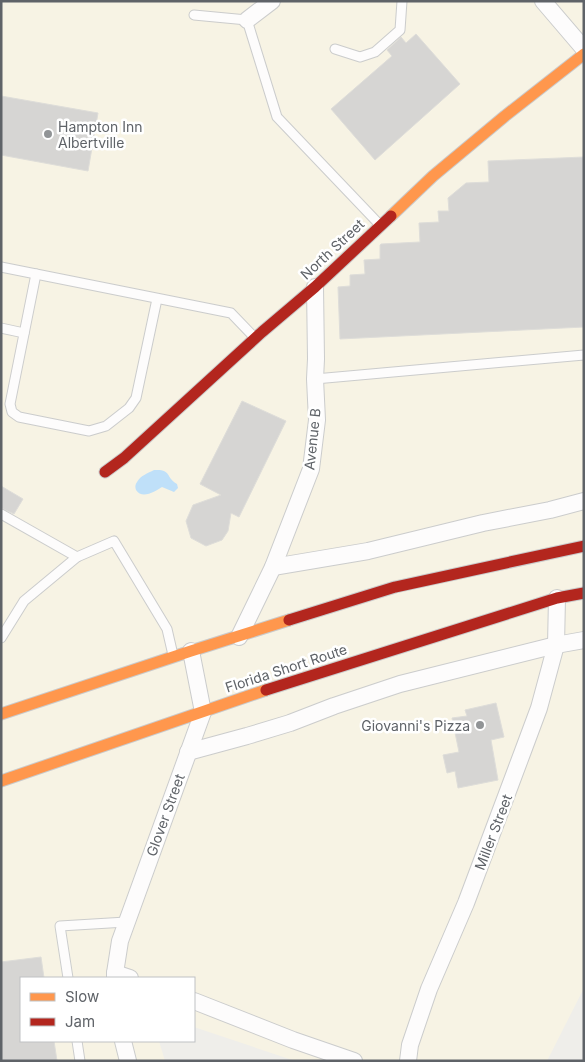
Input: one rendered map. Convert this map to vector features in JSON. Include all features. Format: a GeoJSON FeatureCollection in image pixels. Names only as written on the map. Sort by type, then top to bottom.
{"type":"FeatureCollection","features":[{"type":"Feature","properties":{"kind":"main road","name":"North Street"},"geometry":{"type":"LineString","coordinates":[[105,472],[124,458],[255,338],[315,286],[433,176],[584,54]]}},
{"type":"Feature","properties":{"kind":"main road"},"geometry":{"type":"LineString","coordinates":[[1,714],[395,587],[584,546]]}},
{"type":"Feature","properties":{"kind":"main road","name":"Florida Short Route"},"geometry":{"type":"LineString","coordinates":[[1,781],[299,678],[557,598],[584,592]]}},
{"type":"Feature","properties":{"kind":"street"},"geometry":{"type":"LineString","coordinates":[[247,20],[272,1]]}},
{"type":"Feature","properties":{"kind":"street"},"geometry":{"type":"LineString","coordinates":[[543,1],[584,49]]}},
{"type":"Feature","properties":{"kind":"street","name":"Avenue B"},"geometry":{"type":"LineString","coordinates":[[239,637],[272,567],[311,469],[317,420],[315,286]]}},
{"type":"Feature","properties":{"kind":"street"},"geometry":{"type":"LineString","coordinates":[[272,567],[368,551],[584,501]]}},
{"type":"Feature","properties":{"kind":"street","name":"Miller Street"},"geometry":{"type":"LineString","coordinates":[[408,1061],[410,1045],[429,989],[466,903],[539,708],[556,645],[557,598]]}},
{"type":"Feature","properties":{"kind":"street"},"geometry":{"type":"LineString","coordinates":[[188,752],[290,723],[400,684],[556,645],[584,640]]}},
{"type":"Feature","properties":{"kind":"street"},"geometry":{"type":"LineString","coordinates":[[192,652],[203,712]]}},
{"type":"Feature","properties":{"kind":"street","name":"Glover Street"},"geometry":{"type":"LineString","coordinates":[[120,976],[120,941],[203,712]]}},
{"type":"Feature","properties":{"kind":"street"},"geometry":{"type":"LineString","coordinates":[[195,1001],[293,1040],[354,1061]]}},
{"type":"Feature","properties":{"kind":"street"},"geometry":{"type":"LineString","coordinates":[[123,1042],[128,1061]]}},
{"type":"Feature","properties":{"kind":"lane"},"geometry":{"type":"LineString","coordinates":[[335,49],[360,57],[375,52],[400,30],[402,1]]}},
{"type":"Feature","properties":{"kind":"lane"},"geometry":{"type":"LineString","coordinates":[[194,15],[247,20],[277,117],[380,226]]}},
{"type":"Feature","properties":{"kind":"lane"},"geometry":{"type":"LineString","coordinates":[[1,268],[231,313],[255,338]]}},
{"type":"Feature","properties":{"kind":"lane"},"geometry":{"type":"LineString","coordinates":[[36,274],[10,404],[12,412],[18,416],[89,431],[106,426],[129,408],[136,398],[157,299]]}},
{"type":"Feature","properties":{"kind":"lane"},"geometry":{"type":"LineString","coordinates":[[1,328],[24,333]]}},
{"type":"Feature","properties":{"kind":"lane"},"geometry":{"type":"LineString","coordinates":[[315,379],[584,356]]}},
{"type":"Feature","properties":{"kind":"lane"},"geometry":{"type":"LineString","coordinates":[[1,514],[77,557]]}},
{"type":"Feature","properties":{"kind":"lane"},"geometry":{"type":"LineString","coordinates":[[1,638],[24,601],[77,557],[114,541],[167,629],[174,657]]}},
{"type":"Feature","properties":{"kind":"lane"},"geometry":{"type":"LineString","coordinates":[[68,977],[60,926],[126,922]]}},
{"type":"Feature","properties":{"kind":"lane"},"geometry":{"type":"LineString","coordinates":[[77,1042],[80,1061]]}},
{"type":"Feature","properties":{"kind":"shaded area"},"geometry":{"type":"Polygon","coordinates":[[[1,1],[584,1],[584,988],[547,1061],[295,1061],[195,1027],[195,977],[20,977],[20,1042],[159,1042],[165,1061],[1,1061],[1,1]]]}},
{"type":"Feature","properties":{"kind":"water"},"geometry":{"type":"Polygon","coordinates":[[[154,470],[166,472],[177,484],[178,488],[174,492],[162,487],[149,494],[139,493],[135,487],[138,480],[154,470]]]}},
{"type":"Feature","properties":{"kind":"building"},"geometry":{"type":"Polygon","coordinates":[[[416,34],[460,84],[375,160],[331,109],[392,56],[387,50],[401,37],[406,43],[416,34]]]}},
{"type":"Feature","properties":{"kind":"building","name":"Hampton Inn Albertville"},"geometry":{"type":"Polygon","coordinates":[[[1,96],[98,113],[88,171],[1,155],[1,96]]]}},
{"type":"Feature","properties":{"kind":"building"},"geometry":{"type":"Polygon","coordinates":[[[584,157],[584,327],[340,339],[338,287],[350,286],[350,275],[365,274],[364,260],[380,259],[381,244],[420,242],[419,223],[439,222],[438,211],[449,211],[448,198],[466,183],[489,182],[488,161],[584,157]]]}},
{"type":"Feature","properties":{"kind":"building"},"geometry":{"type":"Polygon","coordinates":[[[242,401],[286,421],[239,517],[231,513],[228,531],[222,540],[206,546],[191,538],[186,521],[193,505],[221,495],[200,484],[242,401]]]}},
{"type":"Feature","properties":{"kind":"building"},"geometry":{"type":"Polygon","coordinates":[[[1,486],[23,499],[14,514],[1,508],[1,486]]]}},
{"type":"Feature","properties":{"kind":"building"},"geometry":{"type":"Polygon","coordinates":[[[496,703],[504,737],[491,740],[498,780],[458,788],[455,771],[447,773],[443,755],[459,752],[452,718],[467,716],[465,710],[496,703]]]}},
{"type":"Feature","properties":{"kind":"building"},"geometry":{"type":"Polygon","coordinates":[[[41,957],[44,977],[20,977],[20,1042],[54,1042],[57,1061],[1,1061],[1,962],[41,957]]]}},
{"type":"Feature","properties":{"kind":"traffic: slow"},"geometry":{"type":"LineString","coordinates":[[391,216],[433,176],[584,54]]}},
{"type":"Feature","properties":{"kind":"traffic: slow"},"geometry":{"type":"LineString","coordinates":[[1,714],[289,620]]}},
{"type":"Feature","properties":{"kind":"traffic: slow"},"geometry":{"type":"LineString","coordinates":[[1,781],[266,690]]}},
{"type":"Feature","properties":{"kind":"traffic: jam"},"geometry":{"type":"LineString","coordinates":[[105,472],[124,458],[262,332],[315,287],[391,216]]}},
{"type":"Feature","properties":{"kind":"traffic: jam"},"geometry":{"type":"LineString","coordinates":[[289,620],[395,587],[584,546]]}},
{"type":"Feature","properties":{"kind":"traffic: jam"},"geometry":{"type":"LineString","coordinates":[[266,690],[557,598],[584,593]]}},
{"type":"Feature","properties":{"kind":"place","name":"Hampton Inn Albertville"},"geometry":{"type":"Point","coordinates":[48,134]}},
{"type":"Feature","properties":{"kind":"place","name":"Giovanni's Pizza"},"geometry":{"type":"Point","coordinates":[480,725]}}]}
